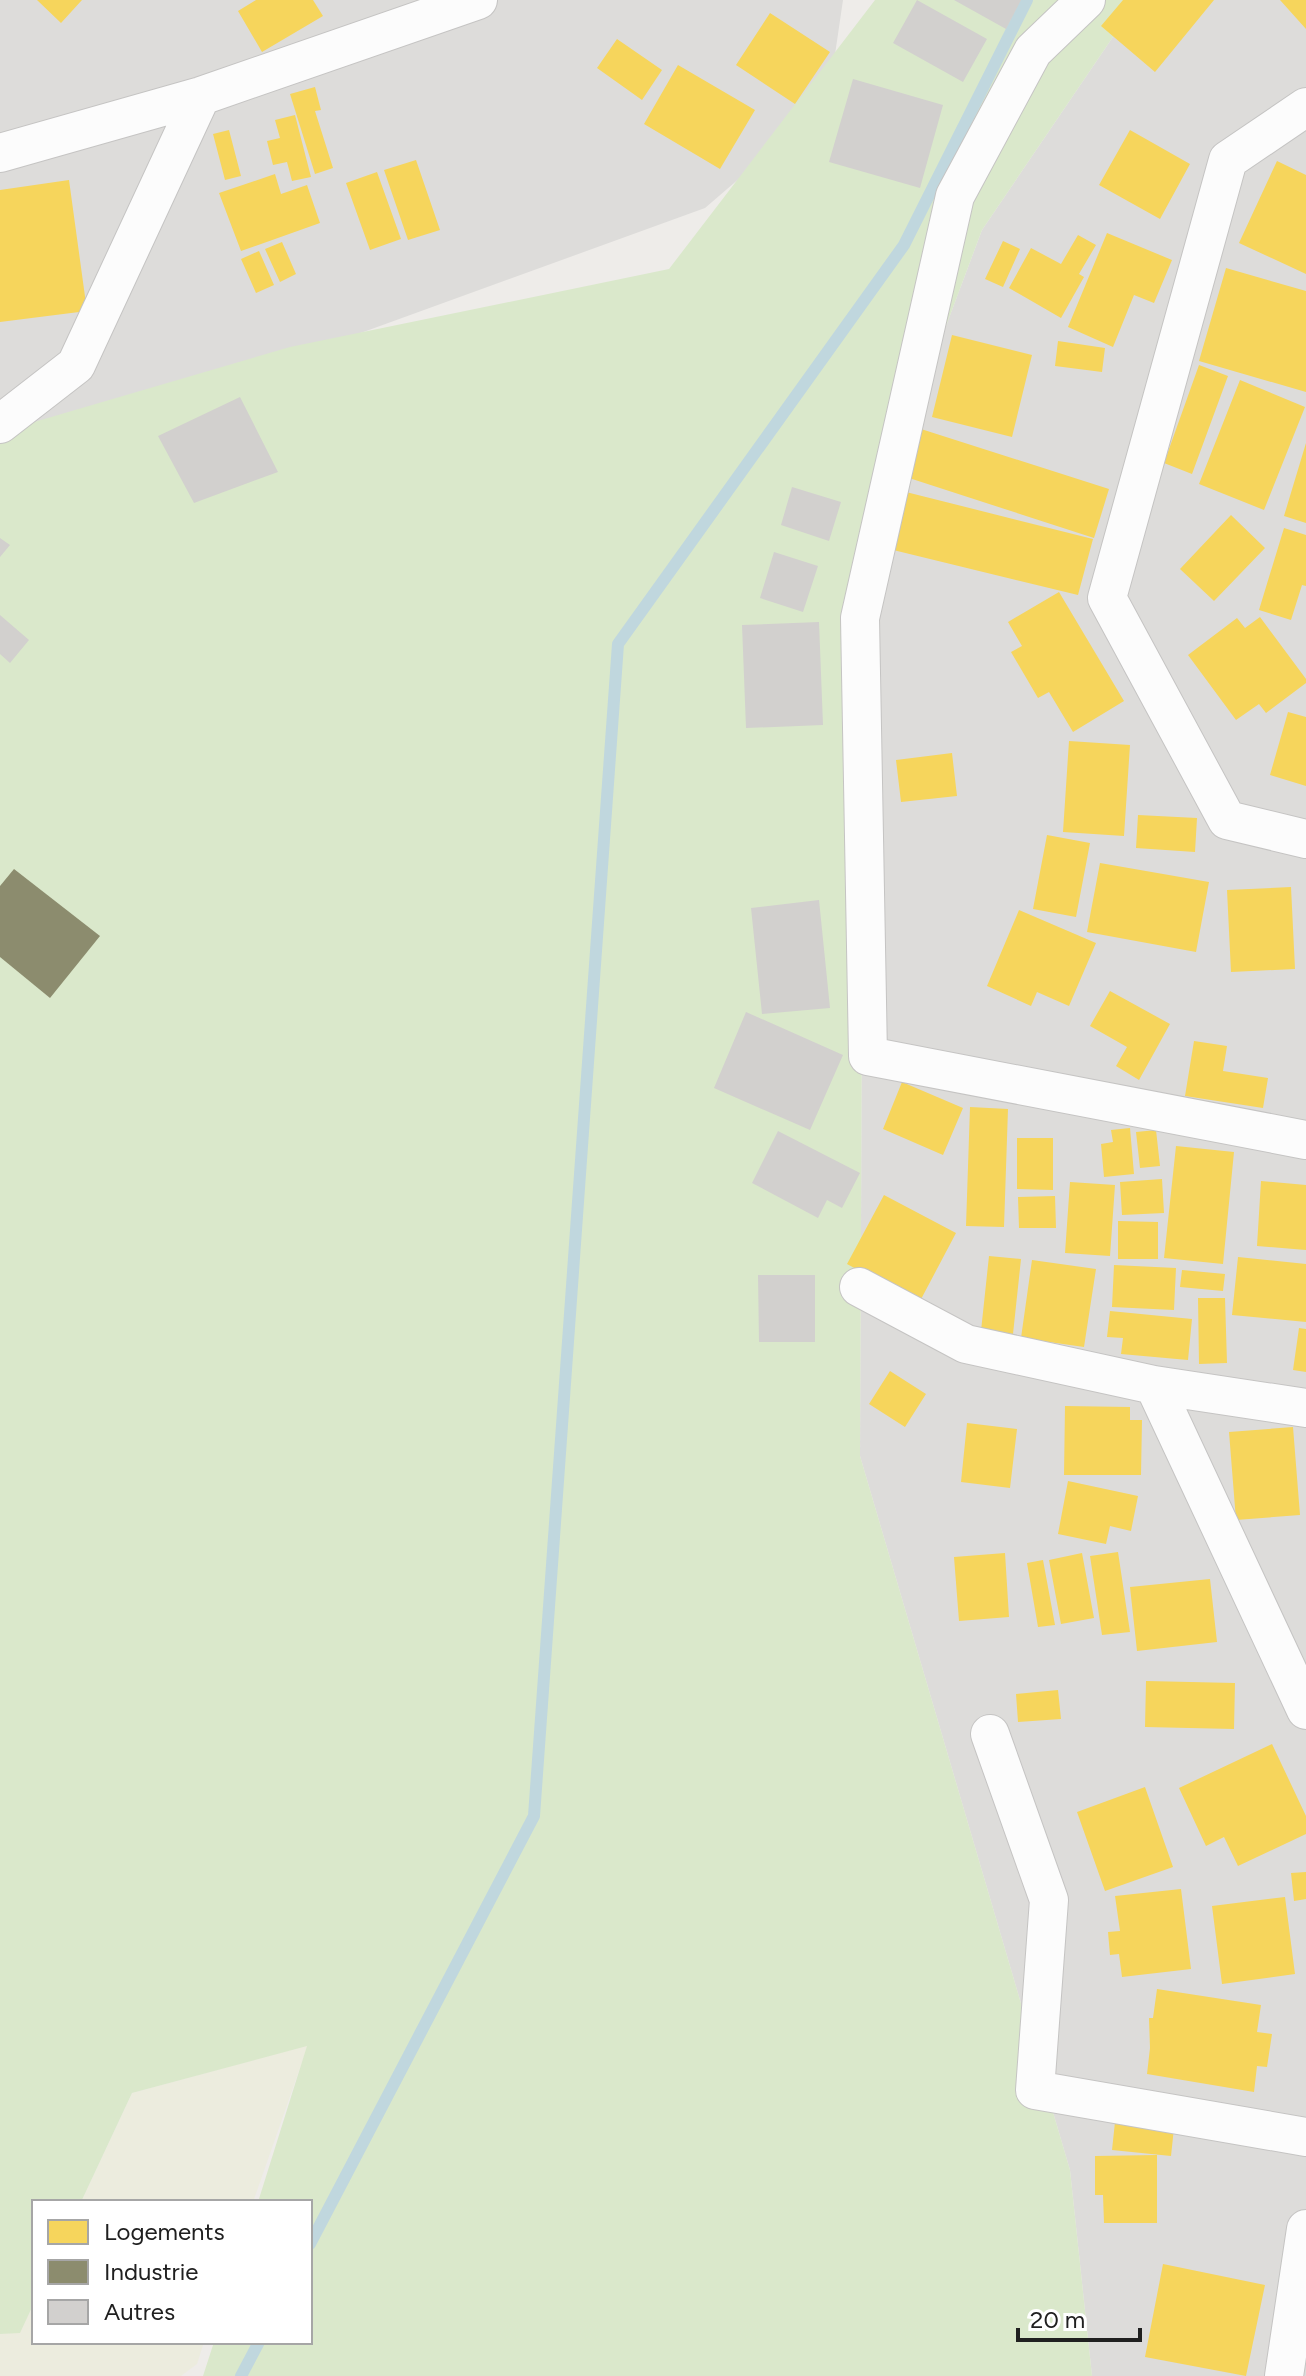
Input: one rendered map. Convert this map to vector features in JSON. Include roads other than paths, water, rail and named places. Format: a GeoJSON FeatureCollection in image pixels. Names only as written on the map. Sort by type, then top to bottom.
{"type":"FeatureCollection","features":[{"type":"Feature","properties":{"kind":"street"},"geometry":{"type":"LineString","coordinates":[[0,153],[201,96],[478,0]]}},
{"type":"Feature","properties":{"kind":"street"},"geometry":{"type":"LineString","coordinates":[[1086,0],[1033,51],[955,196],[860,618],[868,1056],[1306,1140]]}},
{"type":"Feature","properties":{"kind":"street"},"geometry":{"type":"LineString","coordinates":[[0,424],[76,365],[201,96]]}},
{"type":"Feature","properties":{"kind":"street"},"geometry":{"type":"LineString","coordinates":[[1306,107],[1228,160],[1107,598],[1227,820],[1306,839]]}},
{"type":"Feature","properties":{"kind":"street"},"geometry":{"type":"LineString","coordinates":[[859,1287],[966,1344],[1154,1385],[1306,1408]]}},
{"type":"Feature","properties":{"kind":"street"},"geometry":{"type":"LineString","coordinates":[[1154,1385],[1306,1710]]}},
{"type":"Feature","properties":{"kind":"street"},"geometry":{"type":"LineString","coordinates":[[990,1734],[1049,1900],[1035,2090],[1306,2137]]}},
{"type":"Feature","properties":{"kind":"street"},"geometry":{"type":"LineString","coordinates":[[1284,2376],[1306,2229]]}},
{"type":"Feature","properties":{"kind":"waterway"},"geometry":{"type":"LineString","coordinates":[[312,2240],[534,1816],[618,644],[904,245],[1027,0]]}},
{"type":"Feature","properties":{"kind":"waterway"},"geometry":{"type":"LineString","coordinates":[[241,2376],[258,2344]]}}]}
